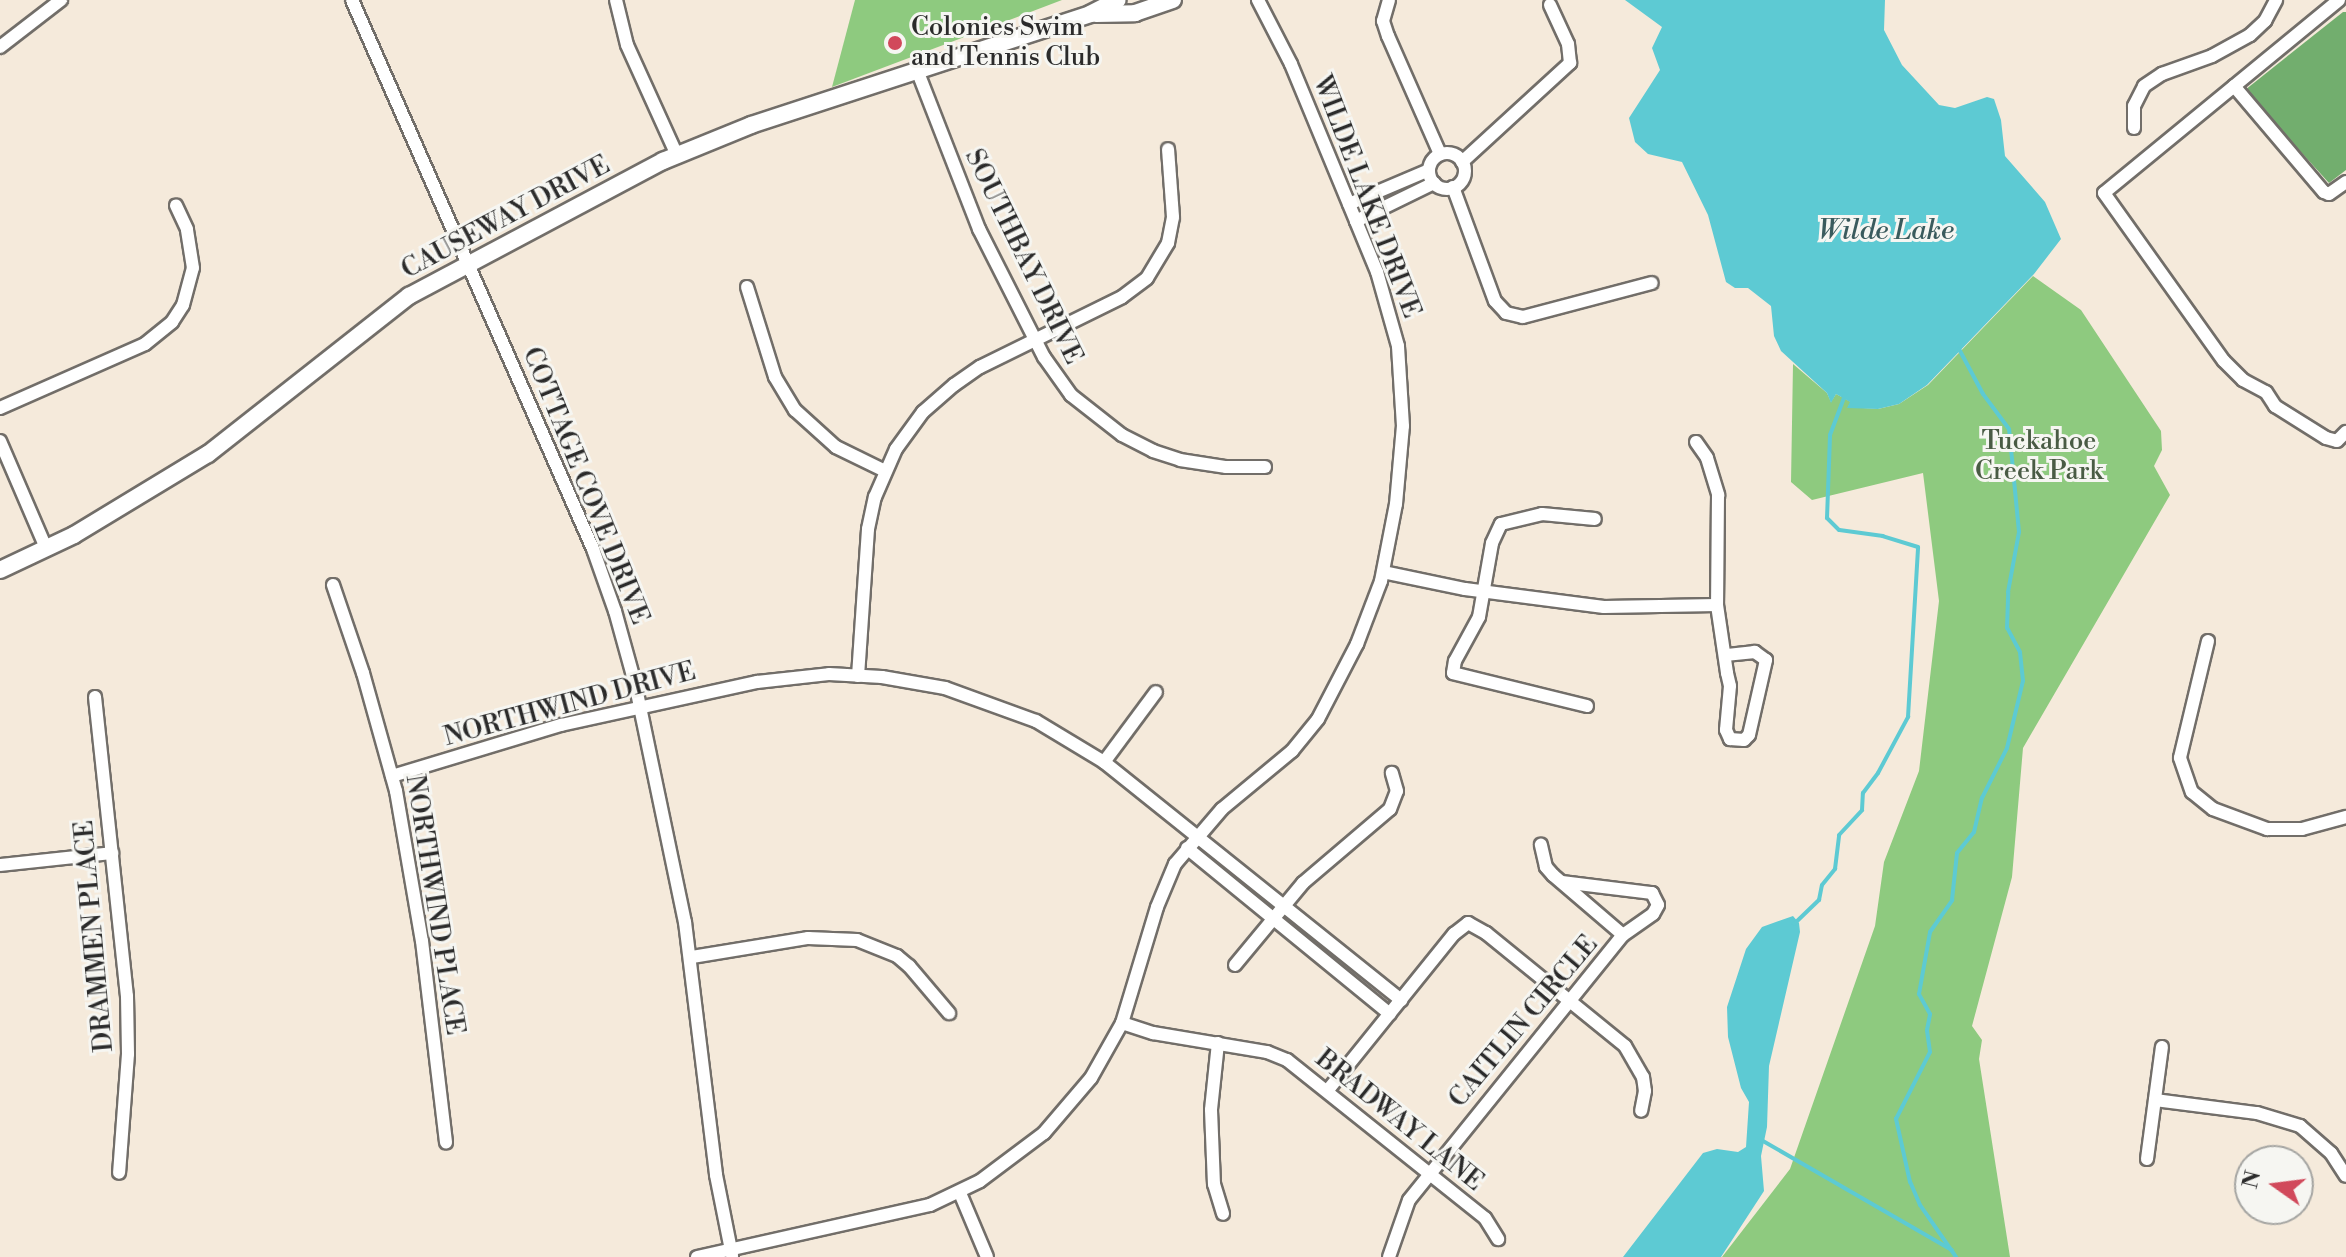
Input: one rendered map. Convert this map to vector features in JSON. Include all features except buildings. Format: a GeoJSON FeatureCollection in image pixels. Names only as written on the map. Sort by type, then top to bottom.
{"type":"FeatureCollection","features":[{"type":"Feature","properties":{"kind":"street"},"geometry":{"type":"LineString","coordinates":[[0,47],[61,0]]}},
{"type":"Feature","properties":{"kind":"street","name":"COTTAGE COVE DRIVE"},"geometry":{"type":"LineString","coordinates":[[352,0],[602,573],[625,645],[692,957],[708,1122],[732,1254]]}},
{"type":"Feature","properties":{"kind":"street"},"geometry":{"type":"LineString","coordinates":[[616,0],[627,45],[677,155]]}},
{"type":"Feature","properties":{"kind":"street","name":"CAUSEWAY DRIVE"},"geometry":{"type":"LineString","coordinates":[[0,570],[135,501],[208,454],[377,319],[468,263],[677,155],[751,125],[1090,14],[1118,0]]}},
{"type":"Feature","properties":{"kind":"street","name":"CAUSEWAY DRIVE"},"geometry":{"type":"LineString","coordinates":[[1090,14],[1135,13],[1173,0]]}},
{"type":"Feature","properties":{"kind":"street","name":"WILDE LAKE DRIVE"},"geometry":{"type":"LineString","coordinates":[[697,1257],[732,1254],[906,1213],[960,1193],[1008,1163],[1059,1119],[1091,1078],[1122,1023],[1157,907],[1175,864],[1198,834],[1292,751],[1318,719],[1357,644],[1383,572],[1396,504],[1403,389],[1393,320],[1291,64],[1258,0]]}},
{"type":"Feature","properties":{"kind":"street"},"geometry":{"type":"LineString","coordinates":[[1389,0],[1383,21],[1440,154]]}},
{"type":"Feature","properties":{"kind":"street"},"geometry":{"type":"LineString","coordinates":[[2134,128],[2134,106],[2144,86],[2162,74],[2212,56],[2250,35],[2265,21],[2276,0]]}},
{"type":"Feature","properties":{"kind":"street"},"geometry":{"type":"LineString","coordinates":[[2339,0],[2104,193],[2224,361],[2243,380],[2266,392],[2275,406],[2326,438],[2337,441],[2346,432]]}},
{"type":"Feature","properties":{"kind":"street"},"geometry":{"type":"LineString","coordinates":[[1462,162],[1570,63],[1568,44],[1550,5]]}},
{"type":"Feature","properties":{"kind":"street","name":"SOUTHBAY DRIVE"},"geometry":{"type":"LineString","coordinates":[[917,70],[973,215],[1035,340],[1071,395],[1122,435],[1180,460],[1226,467],[1265,467]]}},
{"type":"Feature","properties":{"kind":"street"},"geometry":{"type":"LineString","coordinates":[[2234,86],[2324,192],[2329,194],[2346,182]]}},
{"type":"Feature","properties":{"kind":"street"},"geometry":{"type":"LineString","coordinates":[[858,676],[868,529],[885,471],[903,438],[943,393],[980,367],[1122,297],[1154,270],[1168,243],[1173,217],[1168,149]]}},
{"type":"Feature","properties":{"kind":"street"},"geometry":{"type":"LineString","coordinates":[[1452,153],[1462,162],[1463,179],[1453,187],[1441,188],[1431,177],[1431,162],[1440,154],[1452,153]]}},
{"type":"Feature","properties":{"kind":"street"},"geometry":{"type":"LineString","coordinates":[[1349,204],[1431,177]]}},
{"type":"Feature","properties":{"kind":"street"},"geometry":{"type":"LineString","coordinates":[[1356,221],[1431,177]]}},
{"type":"Feature","properties":{"kind":"street"},"geometry":{"type":"LineString","coordinates":[[1453,187],[1495,301],[1506,313],[1523,317],[1652,283]]}},
{"type":"Feature","properties":{"kind":"street"},"geometry":{"type":"LineString","coordinates":[[0,408],[145,344],[172,322],[183,305],[193,268],[187,229],[176,205]]}},
{"type":"Feature","properties":{"kind":"street"},"geometry":{"type":"LineString","coordinates":[[747,287],[775,377],[795,410],[836,447],[885,471]]}},
{"type":"Feature","properties":{"kind":"street"},"geometry":{"type":"LineString","coordinates":[[0,441],[46,548]]}},
{"type":"Feature","properties":{"kind":"street"},"geometry":{"type":"LineString","coordinates":[[1696,442],[1707,458],[1718,495],[1717,605],[1725,655],[1730,686],[1726,730],[1730,739],[1744,740],[1749,735],[1766,660],[1755,652],[1725,655]]}},
{"type":"Feature","properties":{"kind":"street"},"geometry":{"type":"LineString","coordinates":[[1587,706],[1453,673],[1479,617],[1492,543],[1501,524],[1542,514],[1595,519]]}},
{"type":"Feature","properties":{"kind":"street"},"geometry":{"type":"LineString","coordinates":[[1383,572],[1484,592],[1604,607],[1717,605]]}},
{"type":"Feature","properties":{"kind":"street","name":"NORTHWIND PLACE"},"geometry":{"type":"LineString","coordinates":[[333,585],[392,776],[420,927],[446,1143]]}},
{"type":"Feature","properties":{"kind":"street"},"geometry":{"type":"LineString","coordinates":[[2208,641],[2180,758],[2192,792],[2213,809],[2267,829],[2302,829],[2346,817]]}},
{"type":"Feature","properties":{"kind":"street","name":"NORTHWIND DRIVE"},"geometry":{"type":"LineString","coordinates":[[392,776],[561,725],[757,682],[812,675],[921,683],[990,701],[1036,721],[1104,762],[1198,834],[1401,1000]]}},
{"type":"Feature","properties":{"kind":"street"},"geometry":{"type":"LineString","coordinates":[[1104,762],[1156,692]]}},
{"type":"Feature","properties":{"kind":"street","name":"DRAMMEN PLACE"},"geometry":{"type":"LineString","coordinates":[[95,697],[127,996],[128,1054],[119,1173]]}},
{"type":"Feature","properties":{"kind":"street"},"geometry":{"type":"LineString","coordinates":[[1235,965],[1284,904],[1390,809],[1397,791],[1392,773]]}},
{"type":"Feature","properties":{"kind":"street","name":"CAITLIN CIRCLE"},"geometry":{"type":"LineString","coordinates":[[1541,845],[1546,867],[1623,935]]}},
{"type":"Feature","properties":{"kind":"street"},"geometry":{"type":"LineString","coordinates":[[1187,848],[1390,1014]]}},
{"type":"Feature","properties":{"kind":"street"},"geometry":{"type":"LineString","coordinates":[[0,865],[112,853]]}},
{"type":"Feature","properties":{"kind":"street","name":"CAITLIN CIRCLE"},"geometry":{"type":"LineString","coordinates":[[1389,1257],[1405,1206],[1429,1173],[1623,935],[1653,914],[1658,905],[1652,893],[1562,882]]}},
{"type":"Feature","properties":{"kind":"street"},"geometry":{"type":"LineString","coordinates":[[1328,1090],[1454,934],[1468,923],[1486,933],[1625,1046],[1637,1062],[1645,1091],[1641,1111]]}},
{"type":"Feature","properties":{"kind":"street"},"geometry":{"type":"LineString","coordinates":[[692,957],[808,938],[857,940],[897,956],[949,1013]]}},
{"type":"Feature","properties":{"kind":"street","name":"BRADWAY LANE"},"geometry":{"type":"LineString","coordinates":[[1122,1023],[1153,1033],[1218,1043],[1287,1060],[1485,1218],[1498,1239]]}},
{"type":"Feature","properties":{"kind":"street"},"geometry":{"type":"LineString","coordinates":[[1218,1043],[1211,1110],[1214,1184],[1223,1214]]}},
{"type":"Feature","properties":{"kind":"street"},"geometry":{"type":"LineString","coordinates":[[2147,1159],[2162,1047]]}},
{"type":"Feature","properties":{"kind":"street"},"geometry":{"type":"LineString","coordinates":[[2155,1100],[2257,1113],[2300,1126],[2331,1153],[2346,1176]]}},
{"type":"Feature","properties":{"kind":"street"},"geometry":{"type":"LineString","coordinates":[[960,1193],[987,1257]]}},
{"type":"Feature","properties":{"kind":"green space","name":"Colonies Swim and Tennis Club"},"geometry":{"type":"Polygon","coordinates":[[[855,0],[1062,0],[832,87],[855,0]]]}},
{"type":"Feature","properties":{"kind":"green space"},"geometry":{"type":"Polygon","coordinates":[[[2346,12],[2346,170],[2329,183],[2245,90],[2346,12]]]}},
{"type":"Feature","properties":{"kind":"green space","name":"Tuckahoe Creek Park"},"geometry":{"type":"Polygon","coordinates":[[[2033,276],[2081,310],[2161,431],[2162,450],[2154,466],[2170,495],[2023,748],[2012,877],[1972,1026],[1982,1040],[1979,1059],[2010,1257],[1722,1257],[1790,1169],[1875,926],[1884,862],[1919,771],[1939,601],[1923,473],[1812,500],[1791,482],[1793,364],[1827,393],[1831,402],[1836,394],[1851,402],[1848,407],[1878,409],[1899,404],[1928,385],[2033,276]]]}},
{"type":"Feature","properties":{"kind":"water","name":"Wilde Lake"},"geometry":{"type":"Polygon","coordinates":[[[1625,0],[1885,0],[1884,30],[1902,65],[1939,105],[1955,108],[1987,97],[1994,99],[2001,120],[2005,156],[2045,202],[2061,239],[2034,274],[1927,385],[1899,404],[1878,409],[1847,408],[1850,402],[1836,394],[1831,403],[1827,393],[1781,351],[1774,336],[1771,306],[1748,288],[1735,288],[1726,282],[1708,215],[1682,162],[1648,154],[1635,142],[1629,118],[1660,70],[1652,48],[1662,27],[1625,0]]]}},
{"type":"Feature","properties":{"kind":"water"},"geometry":{"type":"Polygon","coordinates":[[[1793,916],[1799,923],[1800,932],[1769,1066],[1767,1127],[1761,1156],[1764,1191],[1721,1257],[1623,1257],[1703,1153],[1717,1149],[1738,1152],[1746,1147],[1749,1102],[1741,1088],[1728,1037],[1727,1007],[1746,949],[1762,927],[1793,916]]]}},
{"type":"Feature","properties":{"kind":"waterway"},"geometry":{"type":"LineString","coordinates":[[1956,1257],[1920,1205],[1910,1182],[1896,1119],[1930,1052],[1927,1030],[1930,1014],[1919,994],[1930,932],[1952,900],[1957,853],[1974,832],[1982,798],[2007,748],[2023,681],[2020,652],[2007,628],[2008,592],[2019,532],[2009,429],[1983,394],[1959,349]]}},
{"type":"Feature","properties":{"kind":"waterway"},"geometry":{"type":"LineString","coordinates":[[1794,924],[1819,900],[1822,885],[1835,869],[1839,835],[1862,810],[1863,793],[1878,773],[1908,717],[1918,547],[1883,536],[1839,530],[1827,518],[1830,435],[1845,395]]}},
{"type":"Feature","properties":{"kind":"waterway"},"geometry":{"type":"LineString","coordinates":[[1763,1141],[1952,1250]]}},
{"type":"Feature","properties":{"kind":"place","name":"Colonies Swim and Tennis Club"},"geometry":{"type":"Point","coordinates":[895,43]}}]}
